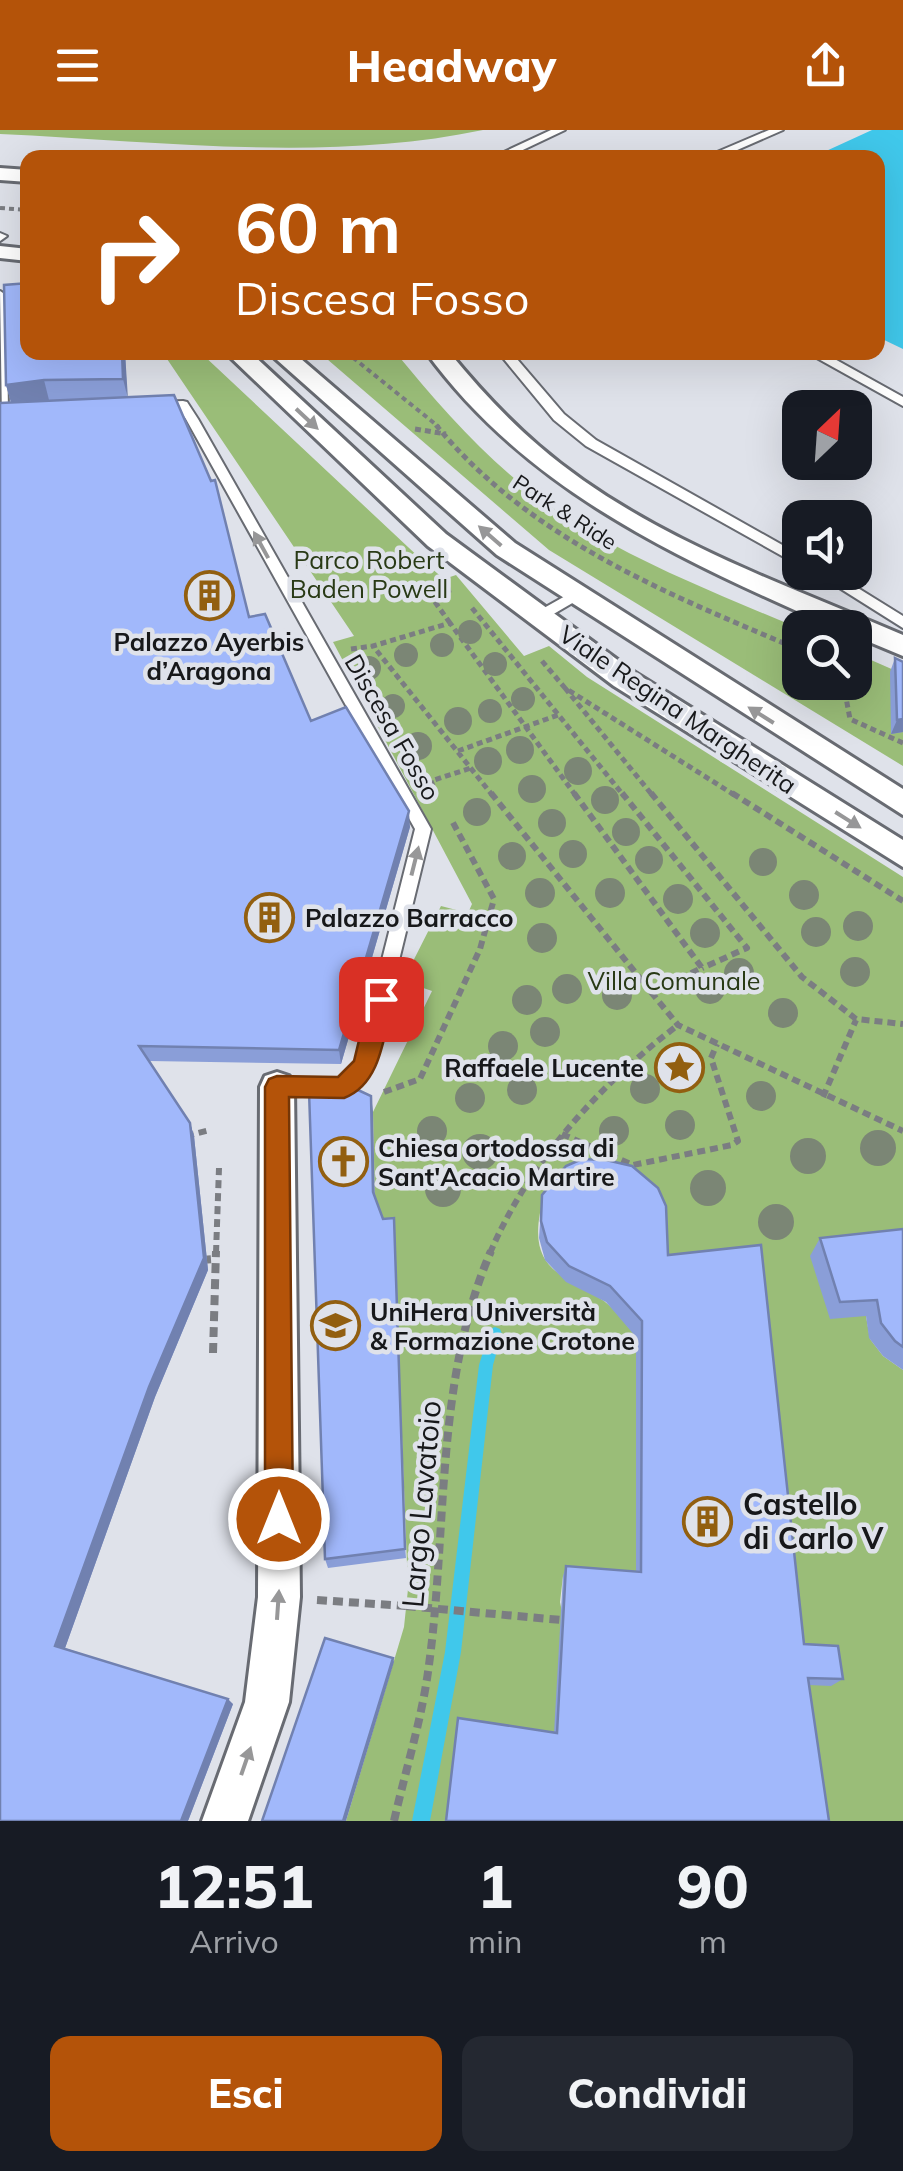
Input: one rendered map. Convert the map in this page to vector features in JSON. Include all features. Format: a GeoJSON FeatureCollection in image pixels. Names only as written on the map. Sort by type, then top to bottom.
{"type":"FeatureCollection","features":[{"type":"Feature","properties":{"kind":"street","name":"Viale Regina Margherita"},"geometry":{"type":"LineString","coordinates":[[245,360],[438,540],[624,678],[903,855]]}},
{"type":"Feature","properties":{"kind":"street","name":"Viale Regina Margherita"},"geometry":{"type":"LineString","coordinates":[[288,360],[506,549],[903,804]]}},
{"type":"Feature","properties":{"kind":"street"},"geometry":{"type":"LineString","coordinates":[[442,360],[459,384],[527,454],[559,478],[630,521],[903,646]]}},
{"type":"Feature","properties":{"kind":"street"},"geometry":{"type":"LineString","coordinates":[[225,1821],[267,1702],[279,1597],[277,1087]]}},
{"type":"Feature","properties":{"kind":"lane"},"geometry":{"type":"LineString","coordinates":[[514,150],[560,130]]}},
{"type":"Feature","properties":{"kind":"lane"},"geometry":{"type":"LineString","coordinates":[[728,150],[778,130]]}},
{"type":"Feature","properties":{"kind":"lane"},"geometry":{"type":"LineString","coordinates":[[0,294],[2,415],[18,413]]}},
{"type":"Feature","properties":{"kind":"lane"},"geometry":{"type":"LineString","coordinates":[[511,360],[558,417],[592,443],[782,551]]}},
{"type":"Feature","properties":{"kind":"lane"},"geometry":{"type":"LineString","coordinates":[[827,360],[903,402]]}},
{"type":"Feature","properties":{"kind":"lane","name":"Discesa Fosso"},"geometry":{"type":"LineString","coordinates":[[145,406],[182,405],[423,829],[364,1066],[344,1088],[277,1087]]}},
{"type":"Feature","properties":{"kind":"lane"},"geometry":{"type":"LineString","coordinates":[[850,590],[903,623]]}},
{"type":"Feature","properties":{"kind":"lane"},"geometry":{"type":"LineString","coordinates":[[540,616],[576,595]]}},
{"type":"Feature","properties":{"kind":"path","name":"Park & Ride"},"geometry":{"type":"LineString","coordinates":[[356,360],[408,400],[446,434],[469,466],[520,506],[648,585],[782,642]]}},
{"type":"Feature","properties":{"kind":"path"},"geometry":{"type":"LineString","coordinates":[[407,414],[408,400]]}},
{"type":"Feature","properties":{"kind":"path"},"geometry":{"type":"LineString","coordinates":[[406,427],[446,434]]}},
{"type":"Feature","properties":{"kind":"path"},"geometry":{"type":"LineString","coordinates":[[652,992],[747,948],[456,588],[430,595],[702,968]]}},
{"type":"Feature","properties":{"kind":"path"},"geometry":{"type":"LineString","coordinates":[[346,640],[353,652],[450,623]]}},
{"type":"Feature","properties":{"kind":"path"},"geometry":{"type":"LineString","coordinates":[[373,646],[678,1026],[823,1097],[903,1131]]}},
{"type":"Feature","properties":{"kind":"path"},"geometry":{"type":"LineString","coordinates":[[535,652],[802,977],[856,1019],[903,1024]]}},
{"type":"Feature","properties":{"kind":"path"},"geometry":{"type":"LineString","coordinates":[[565,688],[903,900]]}},
{"type":"Feature","properties":{"kind":"path"},"geometry":{"type":"LineString","coordinates":[[846,700],[850,719],[903,744]]}},
{"type":"Feature","properties":{"kind":"path"},"geometry":{"type":"LineString","coordinates":[[458,751],[558,715]]}},
{"type":"Feature","properties":{"kind":"path"},"geometry":{"type":"LineString","coordinates":[[440,798],[431,781],[471,768]]}},
{"type":"Feature","properties":{"kind":"path"},"geometry":{"type":"LineString","coordinates":[[384,1092],[420,1079],[480,949],[494,899],[449,815]]}},
{"type":"Feature","properties":{"kind":"path"},"geometry":{"type":"LineString","coordinates":[[823,1097],[856,1019]]}},
{"type":"Feature","properties":{"kind":"path","name":"Largo Lavatoio"},"geometry":{"type":"LineString","coordinates":[[394,1821],[428,1674],[456,1376],[470,1297],[509,1209],[562,1134],[642,1052],[678,1026]]}},
{"type":"Feature","properties":{"kind":"path"},"geometry":{"type":"LineString","coordinates":[[562,1134],[633,1166],[732,1145],[738,1141],[711,1058],[717,1044]]}},
{"type":"Feature","properties":{"kind":"path"},"geometry":{"type":"LineString","coordinates":[[176,1138],[210,1130]]}},
{"type":"Feature","properties":{"kind":"path"},"geometry":{"type":"LineString","coordinates":[[213,1353],[219,1168]]}},
{"type":"Feature","properties":{"kind":"path"},"geometry":{"type":"LineString","coordinates":[[198,1260],[216,1259]]}},
{"type":"Feature","properties":{"kind":"path"},"geometry":{"type":"LineString","coordinates":[[279,1597],[579,1621]]}},
{"type":"Feature","properties":{"kind":"green space"},"geometry":{"type":"Polygon","coordinates":[[[0,130],[483,130],[363,146],[303,148],[181,145],[0,134],[0,130]]]}},
{"type":"Feature","properties":{"kind":"green space"},"geometry":{"type":"Polygon","coordinates":[[[168,360],[208,360],[424,562],[444,579],[456,575],[524,656],[549,646],[587,677],[903,877],[903,1246],[866,1316],[870,1339],[883,1356],[903,1370],[903,1821],[817,1821],[797,1685],[831,1685],[794,1652],[651,1274],[540,1213],[538,1233],[546,1260],[565,1278],[608,1305],[637,1337],[636,1582],[563,1576],[560,1602],[604,1821],[346,1821],[404,1627],[408,1589],[394,1233],[375,1207],[373,1112],[432,991],[403,981],[441,906],[468,913],[472,904],[333,642],[354,636],[168,360]]]}},
{"type":"Feature","properties":{"kind":"green space"},"geometry":{"type":"Polygon","coordinates":[[[328,360],[402,360],[469,436],[553,508],[642,560],[782,621],[782,692],[549,550],[328,360]]]}},
{"type":"Feature","properties":{"kind":"green space"},"geometry":{"type":"Polygon","coordinates":[[[872,660],[903,674],[903,766],[795,700],[872,700],[872,660]]]}},
{"type":"Feature","properties":{"kind":"water"},"geometry":{"type":"Polygon","coordinates":[[[872,130],[903,130],[903,349],[885,340],[885,150],[828,150],[872,130]]]}},
{"type":"Feature","properties":{"kind":"building"},"geometry":{"type":"Polygon","coordinates":[[[20,284],[20,360],[122,360],[123,379],[44,380],[6,385],[4,285],[20,284]]]}},
{"type":"Feature","properties":{"kind":"building"},"geometry":{"type":"Polygon","coordinates":[[[174,395],[211,481],[215,480],[249,617],[265,614],[311,721],[346,707],[409,811],[339,1050],[139,1046],[190,1123],[204,1258],[149,1387],[55,1646],[228,1699],[181,1821],[0,1821],[0,403],[174,395]]]}},
{"type":"Feature","properties":{"kind":"building"},"geometry":{"type":"Polygon","coordinates":[[[895,658],[903,662],[903,719],[897,720],[895,658]]]}},
{"type":"Feature","properties":{"kind":"building"},"geometry":{"type":"Polygon","coordinates":[[[358,1090],[371,1096],[373,1192],[383,1219],[394,1218],[405,1549],[325,1559],[309,1091],[358,1090]]]}},
{"type":"Feature","properties":{"kind":"building","name":"Castello di Carlo V"},"geometry":{"type":"Polygon","coordinates":[[[582,1159],[632,1166],[658,1188],[666,1206],[668,1255],[761,1245],[804,1644],[838,1646],[843,1679],[808,1678],[829,1821],[446,1821],[458,1718],[557,1733],[566,1566],[641,1572],[642,1321],[610,1286],[569,1266],[547,1242],[541,1221],[542,1195],[566,1166],[582,1159]]]}},
{"type":"Feature","properties":{"kind":"building"},"geometry":{"type":"Polygon","coordinates":[[[903,1229],[903,1347],[881,1323],[877,1300],[840,1302],[820,1238],[903,1229]]]}},
{"type":"Feature","properties":{"kind":"building"},"geometry":{"type":"Polygon","coordinates":[[[325,1638],[393,1658],[343,1821],[262,1821],[325,1638]]]}},
{"type":"Feature","properties":{"kind":"waterway"},"geometry":{"type":"LineString","coordinates":[[421,1821],[453,1652],[486,1365],[495,1334]]}},
{"type":"Feature","properties":{"kind":"place","name":"Palazzo Ayerbis d’Aragona"},"geometry":{"type":"Point","coordinates":[209,595]}},
{"type":"Feature","properties":{"kind":"place","name":"Palazzo Barracco"},"geometry":{"type":"Point","coordinates":[270,917]}},
{"type":"Feature","properties":{"kind":"place","name":"Raffaele Lucente"},"geometry":{"type":"Point","coordinates":[679,1067]}},
{"type":"Feature","properties":{"kind":"place","name":"Chiesa ortodossa di Sant'Acacio Martire"},"geometry":{"type":"Point","coordinates":[343,1161]}},
{"type":"Feature","properties":{"kind":"place","name":"UniHera Università & Formazione Crotone"},"geometry":{"type":"Point","coordinates":[335,1325]}},
{"type":"Feature","properties":{"kind":"place","name":"Castello di Carlo V"},"geometry":{"type":"Point","coordinates":[708,1521]}},
{"type":"Feature","properties":{"kind":"route"},"geometry":{"type":"LineString","coordinates":[[279,1519],[277,1087],[344,1088],[364,1066],[381,999]]}},
{"type":"Feature","properties":{"kind":"park label","name":"Parco Robert Baden Powell"},"geometry":{"type":"Point","coordinates":[369,574]}},
{"type":"Feature","properties":{"kind":"park label","name":"Villa Comunale"},"geometry":{"type":"Point","coordinates":[674,980]}}]}
